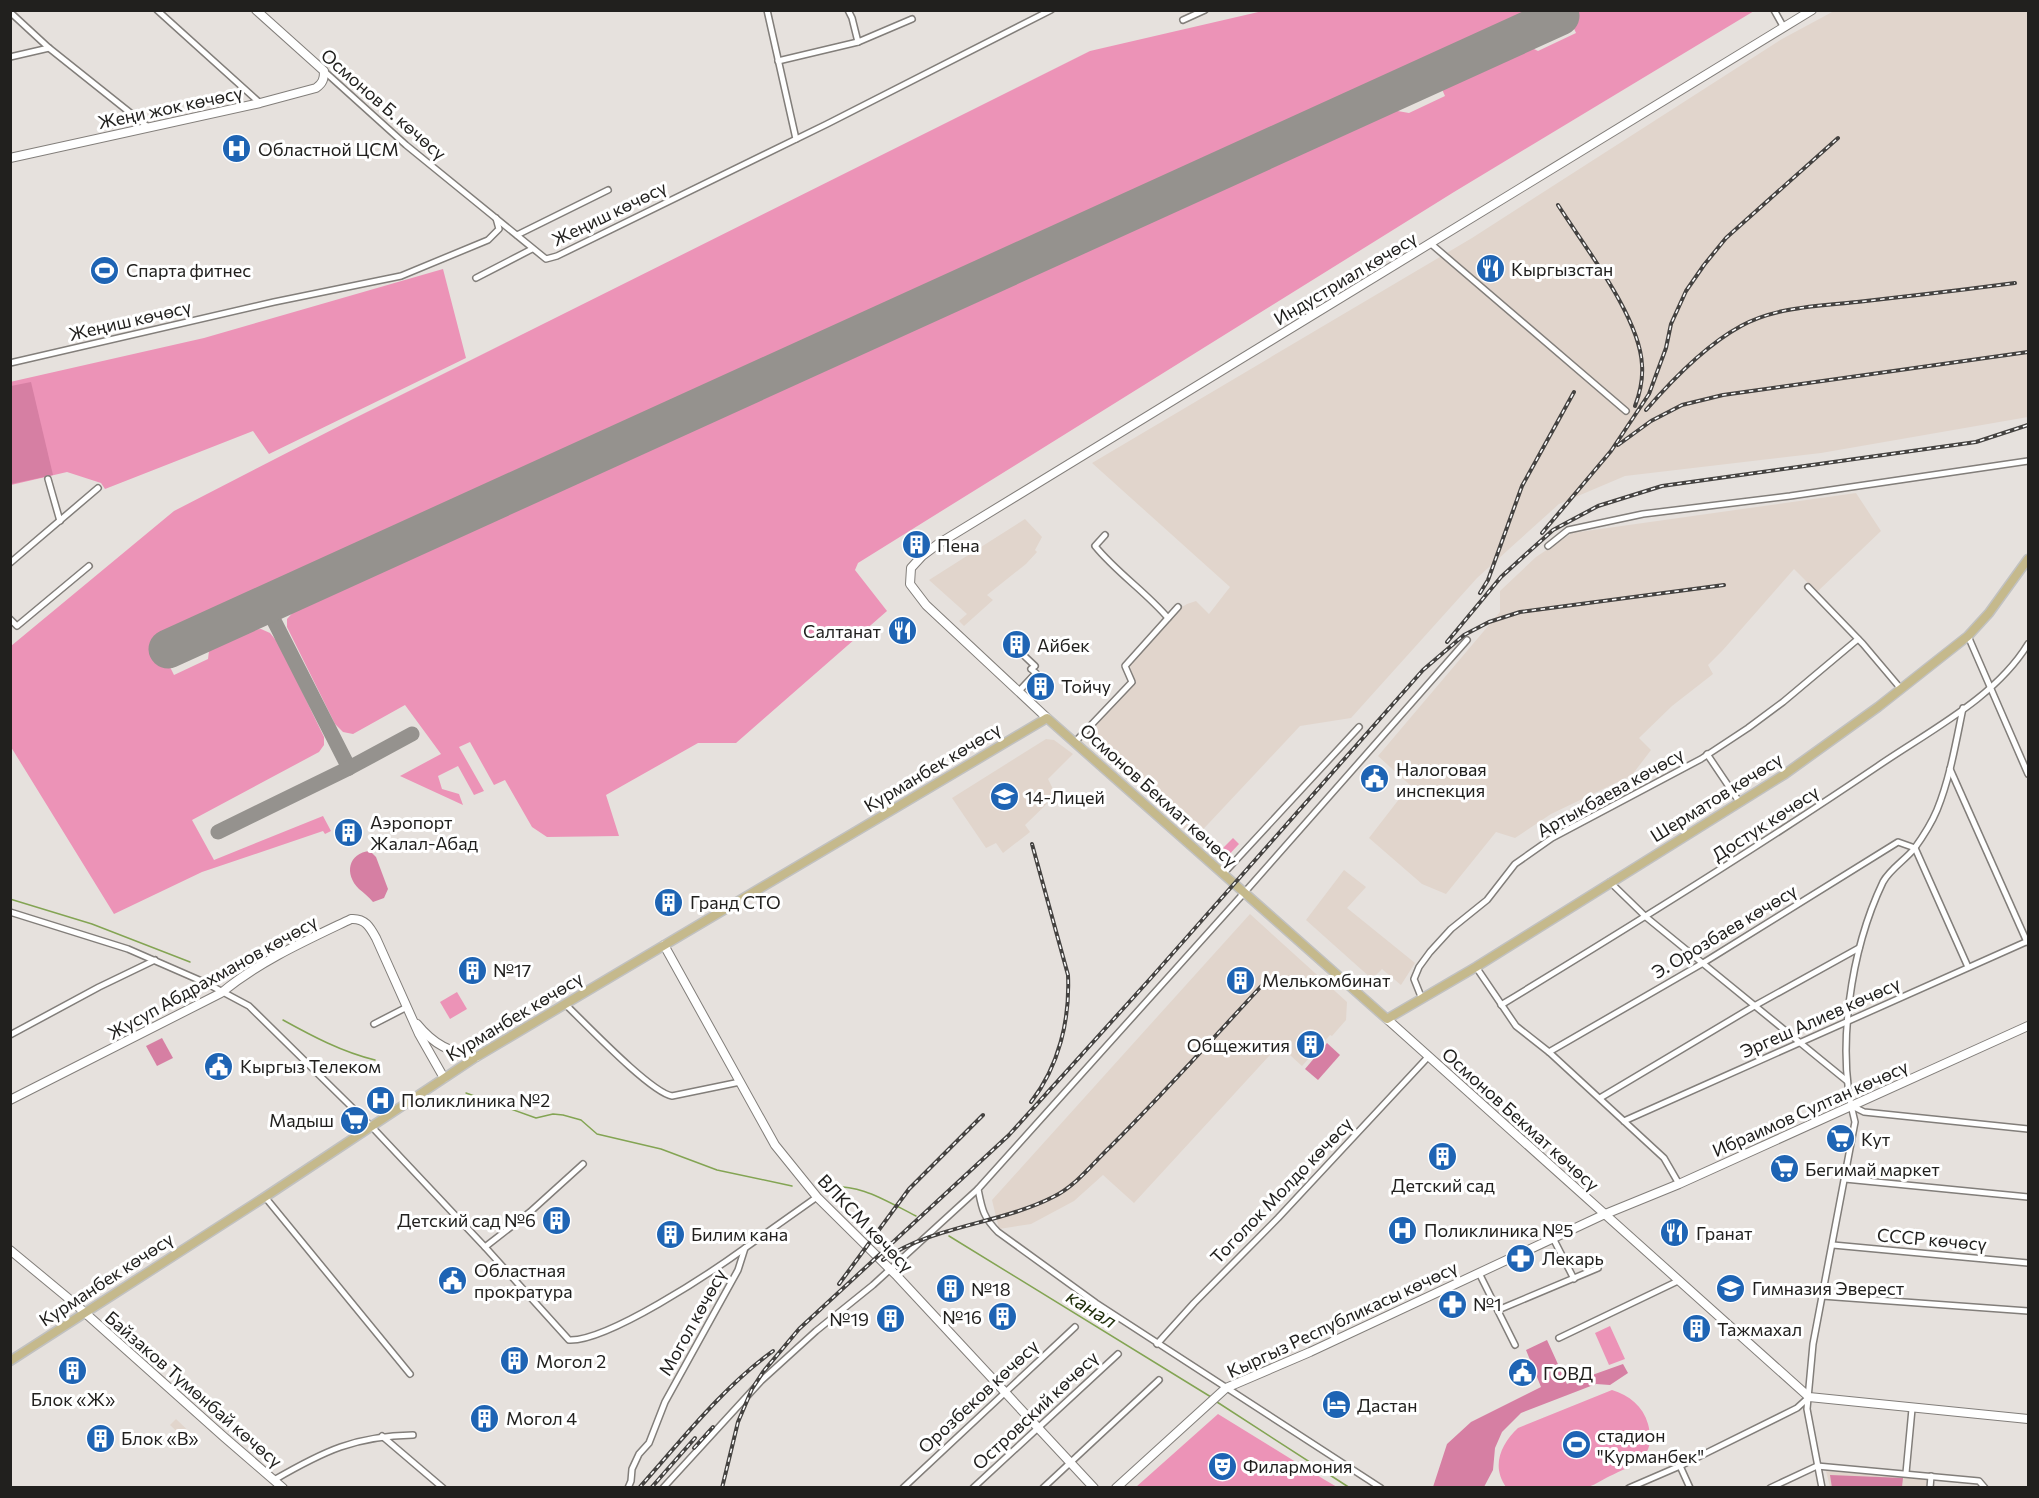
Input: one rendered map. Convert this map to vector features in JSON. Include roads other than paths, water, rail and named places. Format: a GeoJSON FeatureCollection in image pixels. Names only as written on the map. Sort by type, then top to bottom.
{"type":"FeatureCollection","features":[{"type":"Feature","properties":{"kind":"main road","name":"Осмонов Б. көчөсү"},"geometry":{"type":"LineString","coordinates":[[256,10],[324,71]]}},
{"type":"Feature","properties":{"kind":"main road","name":"Индустриал көчөсү"},"geometry":{"type":"LineString","coordinates":[[1019,691],[926,605],[910,584],[911,568],[922,556],[938,544],[1812,10]]}},
{"type":"Feature","properties":{"kind":"main road","name":"Жеңи жок көчөсү"},"geometry":{"type":"LineString","coordinates":[[10,158],[260,103],[316,88],[324,79],[324,71]]}},
{"type":"Feature","properties":{"kind":"main road","name":"Шерматов көчөсү"},"geometry":{"type":"LineString","coordinates":[[1387,1019],[1476,967],[1785,774],[1901,689],[1968,636],[1989,613],[2028,559]]}},
{"type":"Feature","properties":{"kind":"main road"},"geometry":{"type":"LineString","coordinates":[[1019,691],[1047,718]]}},
{"type":"Feature","properties":{"kind":"main road","name":"Осмонов Бекмат көчөсү"},"geometry":{"type":"LineString","coordinates":[[1047,718],[1809,1397]]}},
{"type":"Feature","properties":{"kind":"main road","name":"Курманбек көчөсү"},"geometry":{"type":"LineString","coordinates":[[10,1360],[265,1197],[476,1057],[1047,718]]}},
{"type":"Feature","properties":{"kind":"main road","name":"Жусуп Абдрахманов көчөсү"},"geometry":{"type":"LineString","coordinates":[[10,1100],[220,993],[245,973],[268,959],[351,919],[358,919],[368,925],[413,1018]]}},
{"type":"Feature","properties":{"kind":"main road","name":"ВЛКСМ көчөсү"},"geometry":{"type":"LineString","coordinates":[[663,945],[775,1145],[817,1197],[890,1270],[1094,1488]]}},
{"type":"Feature","properties":{"kind":"main road"},"geometry":{"type":"LineString","coordinates":[[413,1018],[439,1046],[476,1057]]}},
{"type":"Feature","properties":{"kind":"main road"},"geometry":{"type":"LineString","coordinates":[[413,1018],[418,1034],[444,1078]]}},
{"type":"Feature","properties":{"kind":"main road","name":"Ибраимов Султан көчөсү"},"geometry":{"type":"LineString","coordinates":[[1603,1215],[1678,1184],[2028,1026]]}},
{"type":"Feature","properties":{"kind":"main road","name":"Кыргыз Республикасы көчөсү"},"geometry":{"type":"LineString","coordinates":[[1116,1488],[1226,1388],[1310,1352],[1603,1215]]}},
{"type":"Feature","properties":{"kind":"main road","name":"Байзаков Түмөнбай көчөсү"},"geometry":{"type":"LineString","coordinates":[[10,1250],[284,1488]]}},
{"type":"Feature","properties":{"kind":"main road"},"geometry":{"type":"LineString","coordinates":[[1809,1397],[2028,1419]]}},
{"type":"Feature","properties":{"kind":"street"},"geometry":{"type":"LineString","coordinates":[[157,10],[260,103]]}},
{"type":"Feature","properties":{"kind":"street"},"geometry":{"type":"LineString","coordinates":[[767,10],[796,139]]}},
{"type":"Feature","properties":{"kind":"street"},"geometry":{"type":"LineString","coordinates":[[848,10],[858,42]]}},
{"type":"Feature","properties":{"kind":"street","name":"Жеңиш көчөсү"},"geometry":{"type":"LineString","coordinates":[[496,216],[546,259],[557,256],[796,139],[1051,10]]}},
{"type":"Feature","properties":{"kind":"street"},"geometry":{"type":"LineString","coordinates":[[1183,20],[1205,10]]}},
{"type":"Feature","properties":{"kind":"street"},"geometry":{"type":"LineString","coordinates":[[1774,10],[1783,27]]}},
{"type":"Feature","properties":{"kind":"street"},"geometry":{"type":"LineString","coordinates":[[10,12],[49,48],[148,127]]}},
{"type":"Feature","properties":{"kind":"street"},"geometry":{"type":"LineString","coordinates":[[778,61],[858,42],[912,19]]}},
{"type":"Feature","properties":{"kind":"street"},"geometry":{"type":"LineString","coordinates":[[10,57],[49,48]]}},
{"type":"Feature","properties":{"kind":"street","name":"Осмонов Б. көчөсү"},"geometry":{"type":"LineString","coordinates":[[324,71],[406,145],[496,216]]}},
{"type":"Feature","properties":{"kind":"street"},"geometry":{"type":"LineString","coordinates":[[517,235],[608,190]]}},
{"type":"Feature","properties":{"kind":"street","name":"Жеңиш көчөсү"},"geometry":{"type":"LineString","coordinates":[[10,363],[274,302],[401,276],[488,240],[499,229],[496,216]]}},
{"type":"Feature","properties":{"kind":"street"},"geometry":{"type":"LineString","coordinates":[[1430,243],[1626,411]]}},
{"type":"Feature","properties":{"kind":"street"},"geometry":{"type":"LineString","coordinates":[[476,278],[532,249]]}},
{"type":"Feature","properties":{"kind":"street"},"geometry":{"type":"LineString","coordinates":[[1548,546],[1568,530],[1643,514],[2028,461]]}},
{"type":"Feature","properties":{"kind":"street"},"geometry":{"type":"LineString","coordinates":[[48,479],[60,521]]}},
{"type":"Feature","properties":{"kind":"street"},"geometry":{"type":"LineString","coordinates":[[10,563],[98,488]]}},
{"type":"Feature","properties":{"kind":"street"},"geometry":{"type":"LineString","coordinates":[[1105,535],[1095,546],[1108,562],[1168,618]]}},
{"type":"Feature","properties":{"kind":"street"},"geometry":{"type":"LineString","coordinates":[[10,619],[17,626],[89,566]]}},
{"type":"Feature","properties":{"kind":"street"},"geometry":{"type":"LineString","coordinates":[[1808,587],[1858,639],[1901,689]]}},
{"type":"Feature","properties":{"kind":"street"},"geometry":{"type":"LineString","coordinates":[[1075,742],[1132,682],[1125,666],[1178,607]]}},
{"type":"Feature","properties":{"kind":"street"},"geometry":{"type":"LineString","coordinates":[[1968,636],[2028,774]]}},
{"type":"Feature","properties":{"kind":"street","name":"Артыкбаева көчөсү"},"geometry":{"type":"LineString","coordinates":[[1422,999],[1414,979],[1419,967],[1451,929],[1487,900],[1515,864],[1552,838],[1707,754],[1783,702],[1858,639]]}},
{"type":"Feature","properties":{"kind":"street"},"geometry":{"type":"LineString","coordinates":[[663,1488],[761,1381],[824,1324],[890,1270],[978,1189],[1467,640]]}},
{"type":"Feature","properties":{"kind":"street","name":"Достук көчөсү"},"geometry":{"type":"LineString","coordinates":[[1501,1005],[1646,917],[1806,814],[1963,708],[1990,689],[2020,657],[2028,644]]}},
{"type":"Feature","properties":{"kind":"street"},"geometry":{"type":"LineString","coordinates":[[1018,650],[1035,666],[1032,669],[1036,673],[1019,691]]}},
{"type":"Feature","properties":{"kind":"street"},"geometry":{"type":"LineString","coordinates":[[1822,1488],[1807,1409],[1813,1344],[1855,1122],[1847,1081],[1848,1022],[1852,979],[1859,948],[1884,880],[1915,848],[1937,811],[1950,769],[1963,708]]}},
{"type":"Feature","properties":{"kind":"street"},"geometry":{"type":"LineString","coordinates":[[1223,874],[1359,727]]}},
{"type":"Feature","properties":{"kind":"street"},"geometry":{"type":"LineString","coordinates":[[1707,754],[1741,803]]}},
{"type":"Feature","properties":{"kind":"street"},"geometry":{"type":"LineString","coordinates":[[1950,769],[2028,942]]}},
{"type":"Feature","properties":{"kind":"street","name":"Э. Орозбаев көчөсү"},"geometry":{"type":"LineString","coordinates":[[1549,1052],[1703,963],[1898,842],[1915,848]]}},
{"type":"Feature","properties":{"kind":"street"},"geometry":{"type":"LineString","coordinates":[[1915,848],[1968,967]]}},
{"type":"Feature","properties":{"kind":"street"},"geometry":{"type":"LineString","coordinates":[[1610,882],[1646,917],[1847,1081]]}},
{"type":"Feature","properties":{"kind":"street"},"geometry":{"type":"LineString","coordinates":[[10,912],[98,938],[155,960],[249,1006],[372,1127],[569,1340],[577,1341],[626,1321],[679,1291],[817,1197]]}},
{"type":"Feature","properties":{"kind":"street","name":"Эргеш Алиев көчөсү"},"geometry":{"type":"LineString","coordinates":[[1624,1121],[2028,942]]}},
{"type":"Feature","properties":{"kind":"street"},"geometry":{"type":"LineString","coordinates":[[1600,1098],[1756,1005],[1859,948]]}},
{"type":"Feature","properties":{"kind":"street"},"geometry":{"type":"LineString","coordinates":[[10,1035],[155,960]]}},
{"type":"Feature","properties":{"kind":"street"},"geometry":{"type":"LineString","coordinates":[[1476,967],[1516,1026],[1549,1052],[1664,1158],[1678,1184]]}},
{"type":"Feature","properties":{"kind":"street"},"geometry":{"type":"LineString","coordinates":[[565,1004],[644,1080],[665,1095],[672,1096],[740,1082]]}},
{"type":"Feature","properties":{"kind":"street"},"geometry":{"type":"LineString","coordinates":[[374,1024],[407,1006]]}},
{"type":"Feature","properties":{"kind":"street","name":"Тоголок Молдо көчөсү"},"geometry":{"type":"LineString","coordinates":[[1157,1344],[1428,1057]]}},
{"type":"Feature","properties":{"kind":"street"},"geometry":{"type":"LineString","coordinates":[[1851,1105],[1864,1112],[2028,1130]]}},
{"type":"Feature","properties":{"kind":"street"},"geometry":{"type":"LineString","coordinates":[[485,1247],[531,1212],[583,1164]]}},
{"type":"Feature","properties":{"kind":"street"},"geometry":{"type":"LineString","coordinates":[[1845,1179],[2028,1197]]}},
{"type":"Feature","properties":{"kind":"street"},"geometry":{"type":"LineString","coordinates":[[978,1189],[982,1212],[998,1232],[1157,1344],[1382,1488]]}},
{"type":"Feature","properties":{"kind":"street"},"geometry":{"type":"LineString","coordinates":[[265,1197],[410,1374]]}},
{"type":"Feature","properties":{"kind":"street"},"geometry":{"type":"LineString","coordinates":[[1553,1238],[1574,1279]]}},
{"type":"Feature","properties":{"kind":"street","name":"СССР көчөсү"},"geometry":{"type":"LineString","coordinates":[[1833,1245],[2028,1263]]}},
{"type":"Feature","properties":{"kind":"street","name":"Могол көчөсү"},"geometry":{"type":"LineString","coordinates":[[628,1488],[632,1469],[639,1454],[649,1443],[665,1402],[738,1270],[745,1248]]}},
{"type":"Feature","properties":{"kind":"street"},"geometry":{"type":"LineString","coordinates":[[1498,1310],[1598,1268]]}},
{"type":"Feature","properties":{"kind":"street"},"geometry":{"type":"LineString","coordinates":[[1479,1273],[1515,1345]]}},
{"type":"Feature","properties":{"kind":"street"},"geometry":{"type":"LineString","coordinates":[[1558,1338],[1678,1281]]}},
{"type":"Feature","properties":{"kind":"street"},"geometry":{"type":"LineString","coordinates":[[1822,1296],[2028,1311]]}},
{"type":"Feature","properties":{"kind":"street","name":"Орозбеков көчөсү"},"geometry":{"type":"LineString","coordinates":[[903,1488],[1075,1327]]}},
{"type":"Feature","properties":{"kind":"street","name":"Островский көчөсү"},"geometry":{"type":"LineString","coordinates":[[973,1488],[1118,1354]]}},
{"type":"Feature","properties":{"kind":"street"},"geometry":{"type":"LineString","coordinates":[[1043,1488],[1159,1380]]}},
{"type":"Feature","properties":{"kind":"street"},"geometry":{"type":"LineString","coordinates":[[1629,1488],[1680,1466],[1797,1408],[1809,1397]]}},
{"type":"Feature","properties":{"kind":"street"},"geometry":{"type":"LineString","coordinates":[[1906,1473],[1912,1409]]}},
{"type":"Feature","properties":{"kind":"street"},"geometry":{"type":"LineString","coordinates":[[274,1480],[307,1461],[350,1443],[382,1436],[413,1435]]}},
{"type":"Feature","properties":{"kind":"street"},"geometry":{"type":"LineString","coordinates":[[382,1436],[443,1488]]}},
{"type":"Feature","properties":{"kind":"street"},"geometry":{"type":"LineString","coordinates":[[1680,1466],[1690,1488]]}},
{"type":"Feature","properties":{"kind":"street"},"geometry":{"type":"LineString","coordinates":[[1770,1488],[1817,1466],[1979,1481],[1985,1488]]}},
{"type":"Feature","properties":{"kind":"street"},"geometry":{"type":"LineString","coordinates":[[1930,1488],[1931,1476]]}},
{"type":"Feature","properties":{"kind":"waterway"},"geometry":{"type":"LineString","coordinates":[[10,899],[92,924],[190,962]]}},
{"type":"Feature","properties":{"kind":"waterway"},"geometry":{"type":"LineString","coordinates":[[283,1020],[316,1038],[375,1060]]}},
{"type":"Feature","properties":{"kind":"waterway"},"geometry":{"type":"LineString","coordinates":[[466,1093],[536,1118],[553,1114],[581,1120],[597,1134],[661,1149],[717,1170],[792,1186]]}},
{"type":"Feature","properties":{"kind":"waterway"},"geometry":{"type":"LineString","coordinates":[[823,1187],[836,1186],[860,1190],[916,1216]]}},
{"type":"Feature","properties":{"kind":"waterway","name":"канал"},"geometry":{"type":"LineString","coordinates":[[949,1236],[1211,1397]]}},
{"type":"Feature","properties":{"kind":"waterway","name":"канал"},"geometry":{"type":"LineString","coordinates":[[1217,1402],[1350,1488]]}},
{"type":"Feature","properties":{"kind":"railway"},"geometry":{"type":"LineString","coordinates":[[1542,533],[1611,451],[1649,394],[1666,348],[1671,324],[1686,291],[1704,265],[1726,238],[1838,138]]}},
{"type":"Feature","properties":{"kind":"railway"},"geometry":{"type":"LineString","coordinates":[[1558,205],[1609,282],[1632,326],[1639,346],[1642,365],[1641,386],[1635,406]]}},
{"type":"Feature","properties":{"kind":"railway"},"geometry":{"type":"LineString","coordinates":[[1646,410],[1702,353],[1741,326],[1768,315],[1813,306],[2015,283]]}},
{"type":"Feature","properties":{"kind":"railway"},"geometry":{"type":"LineString","coordinates":[[1618,445],[1651,421],[1682,405],[1723,395],[2028,352]]}},
{"type":"Feature","properties":{"kind":"railway"},"geometry":{"type":"LineString","coordinates":[[1480,593],[1488,580],[1522,486],[1574,392]]}},
{"type":"Feature","properties":{"kind":"railway"},"geometry":{"type":"LineString","coordinates":[[1447,642],[1501,577],[1524,556],[1553,530],[1598,506],[1662,486],[1976,442],[2028,425]]}},
{"type":"Feature","properties":{"kind":"railway"},"geometry":{"type":"LineString","coordinates":[[722,1488],[738,1422],[752,1389],[763,1372],[799,1329],[1009,1135],[1423,670],[1464,635],[1489,622],[1520,612],[1724,585]]}},
{"type":"Feature","properties":{"kind":"railway"},"geometry":{"type":"LineString","coordinates":[[1031,1102],[1056,1058],[1065,1025],[1068,992],[1068,975],[1032,844]]}},
{"type":"Feature","properties":{"kind":"railway"},"geometry":{"type":"LineString","coordinates":[[883,1260],[922,1240],[1032,1206],[1069,1187],[1151,1105],[1267,980]]}},
{"type":"Feature","properties":{"kind":"railway"},"geometry":{"type":"LineString","coordinates":[[839,1284],[909,1189],[983,1115]]}},
{"type":"Feature","properties":{"kind":"railway"},"geometry":{"type":"LineString","coordinates":[[639,1488],[719,1398],[773,1351]]}},
{"type":"Feature","properties":{"kind":"railway"},"geometry":{"type":"LineString","coordinates":[[694,1448],[713,1427]]}},
{"type":"Feature","properties":{"kind":"railway"},"geometry":{"type":"LineString","coordinates":[[651,1488],[695,1438]]}},
{"type":"Feature","properties":{"kind":"place","name":"Областной ЦСМ"},"geometry":{"type":"Point","coordinates":[237,149]}},
{"type":"Feature","properties":{"kind":"place","name":"Кыргызстан"},"geometry":{"type":"Point","coordinates":[1490,269]}},
{"type":"Feature","properties":{"kind":"place","name":"Спарта фитнес"},"geometry":{"type":"Point","coordinates":[105,270]}},
{"type":"Feature","properties":{"kind":"place","name":"Пена"},"geometry":{"type":"Point","coordinates":[916,545]}},
{"type":"Feature","properties":{"kind":"place","name":"Салтанат"},"geometry":{"type":"Point","coordinates":[902,631]}},
{"type":"Feature","properties":{"kind":"place","name":"Айбек"},"geometry":{"type":"Point","coordinates":[1016,645]}},
{"type":"Feature","properties":{"kind":"place","name":"Тойчу"},"geometry":{"type":"Point","coordinates":[1040,686]}},
{"type":"Feature","properties":{"kind":"place","name":"Налоговая инспекция"},"geometry":{"type":"Point","coordinates":[1375,779]}},
{"type":"Feature","properties":{"kind":"place","name":"14-Лицей"},"geometry":{"type":"Point","coordinates":[1004,797]}},
{"type":"Feature","properties":{"kind":"place","name":"Аэропорт Жалал-Абад"},"geometry":{"type":"Point","coordinates":[349,832]}},
{"type":"Feature","properties":{"kind":"place","name":"Гранд СТО"},"geometry":{"type":"Point","coordinates":[669,902]}},
{"type":"Feature","properties":{"kind":"place","name":"№17"},"geometry":{"type":"Point","coordinates":[472,970]}},
{"type":"Feature","properties":{"kind":"place","name":"Мелькомбинат"},"geometry":{"type":"Point","coordinates":[1241,980]}},
{"type":"Feature","properties":{"kind":"place","name":"Общежития"},"geometry":{"type":"Point","coordinates":[1311,1045]}},
{"type":"Feature","properties":{"kind":"place","name":"Кыргыз Телеком"},"geometry":{"type":"Point","coordinates":[219,1066]}},
{"type":"Feature","properties":{"kind":"place","name":"Поликлиника №2"},"geometry":{"type":"Point","coordinates":[380,1100]}},
{"type":"Feature","properties":{"kind":"place","name":"Мадыш"},"geometry":{"type":"Point","coordinates":[355,1120]}},
{"type":"Feature","properties":{"kind":"place","name":"Кут"},"geometry":{"type":"Point","coordinates":[1840,1139]}},
{"type":"Feature","properties":{"kind":"place","name":"Детский сад"},"geometry":{"type":"Point","coordinates":[1443,1156]}},
{"type":"Feature","properties":{"kind":"place","name":"Бегимай маркет"},"geometry":{"type":"Point","coordinates":[1784,1169]}},
{"type":"Feature","properties":{"kind":"place","name":"Детский сад №6"},"geometry":{"type":"Point","coordinates":[557,1220]}},
{"type":"Feature","properties":{"kind":"place","name":"Поликлиника №5"},"geometry":{"type":"Point","coordinates":[1403,1230]}},
{"type":"Feature","properties":{"kind":"place","name":"Гранат"},"geometry":{"type":"Point","coordinates":[1675,1233]}},
{"type":"Feature","properties":{"kind":"place","name":"Билим кана"},"geometry":{"type":"Point","coordinates":[670,1234]}},
{"type":"Feature","properties":{"kind":"place","name":"Лекарь"},"geometry":{"type":"Point","coordinates":[1521,1258]}},
{"type":"Feature","properties":{"kind":"place","name":"Областная прократура"},"geometry":{"type":"Point","coordinates":[453,1280]}},
{"type":"Feature","properties":{"kind":"place","name":"Гимназия Эверест"},"geometry":{"type":"Point","coordinates":[1731,1288]}},
{"type":"Feature","properties":{"kind":"place","name":"№18"},"geometry":{"type":"Point","coordinates":[950,1289]}},
{"type":"Feature","properties":{"kind":"place","name":"№1"},"geometry":{"type":"Point","coordinates":[1452,1304]}},
{"type":"Feature","properties":{"kind":"place","name":"№16"},"geometry":{"type":"Point","coordinates":[1003,1317]}},
{"type":"Feature","properties":{"kind":"place","name":"№19"},"geometry":{"type":"Point","coordinates":[890,1319]}},
{"type":"Feature","properties":{"kind":"place","name":"Тажмахал"},"geometry":{"type":"Point","coordinates":[1696,1329]}},
{"type":"Feature","properties":{"kind":"place","name":"Могол 2"},"geometry":{"type":"Point","coordinates":[515,1361]}},
{"type":"Feature","properties":{"kind":"place","name":"Блок «Ж»"},"geometry":{"type":"Point","coordinates":[73,1370]}},
{"type":"Feature","properties":{"kind":"place","name":"ГОВД"},"geometry":{"type":"Point","coordinates":[1522,1373]}},
{"type":"Feature","properties":{"kind":"place","name":"Дастан"},"geometry":{"type":"Point","coordinates":[1336,1405]}},
{"type":"Feature","properties":{"kind":"place","name":"Могол 4"},"geometry":{"type":"Point","coordinates":[485,1418]}},
{"type":"Feature","properties":{"kind":"place","name":"Блок «В»"},"geometry":{"type":"Point","coordinates":[100,1438]}},
{"type":"Feature","properties":{"kind":"place","name":"стадион \"Курманбек\""},"geometry":{"type":"Point","coordinates":[1576,1445]}},
{"type":"Feature","properties":{"kind":"place","name":"Филармония"},"geometry":{"type":"Point","coordinates":[1222,1466]}}]}
